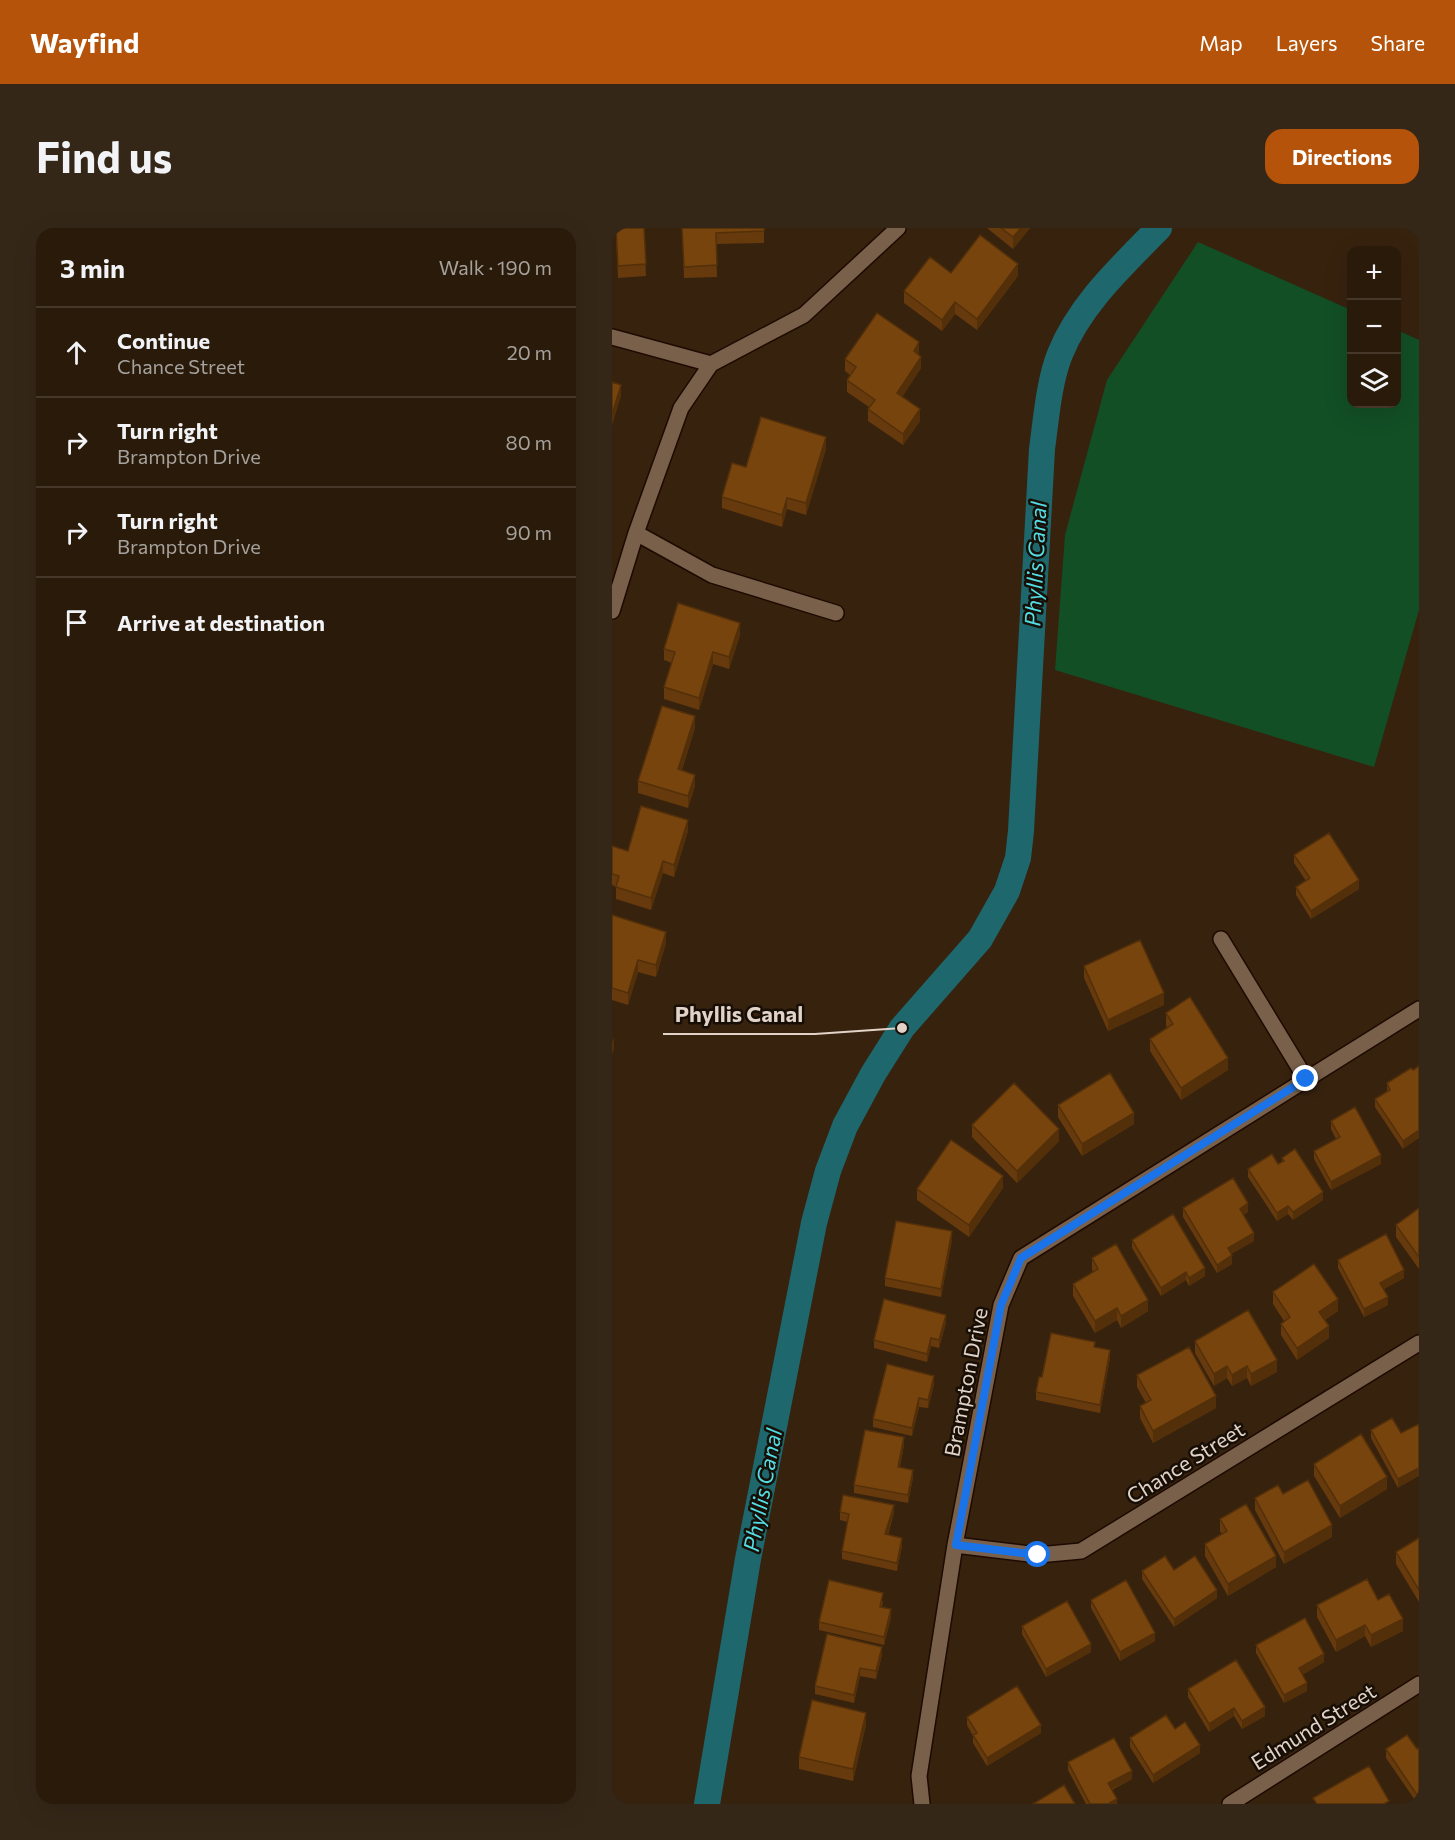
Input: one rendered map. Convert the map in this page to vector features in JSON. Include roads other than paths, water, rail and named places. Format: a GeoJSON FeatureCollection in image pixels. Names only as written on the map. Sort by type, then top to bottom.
{"type":"FeatureCollection","features":[{"type":"Feature","properties":{"kind":"street"},"geometry":{"type":"LineString","coordinates":[[612,611],[636,533],[681,408],[711,364],[804,315],[898,228]]}},
{"type":"Feature","properties":{"kind":"street"},"geometry":{"type":"LineString","coordinates":[[612,337],[711,364]]}},
{"type":"Feature","properties":{"kind":"street"},"geometry":{"type":"LineString","coordinates":[[636,533],[712,574],[836,613]]}},
{"type":"Feature","properties":{"kind":"street"},"geometry":{"type":"LineString","coordinates":[[1221,939],[1306,1079]]}},
{"type":"Feature","properties":{"kind":"street","name":"Brampton Drive"},"geometry":{"type":"LineString","coordinates":[[922,1804],[919,1776],[956,1545],[1001,1305],[1021,1258],[1419,1009]]}},
{"type":"Feature","properties":{"kind":"street","name":"Chance Street"},"geometry":{"type":"LineString","coordinates":[[956,1545],[1038,1555],[1081,1551],[1419,1343]]}},
{"type":"Feature","properties":{"kind":"street","name":"Edmund Street"},"geometry":{"type":"LineString","coordinates":[[1230,1804],[1419,1684]]}},
{"type":"Feature","properties":{"kind":"waterway","name":"Phyllis Canal"},"geometry":{"type":"LineString","coordinates":[[707,1804],[748,1559],[814,1223],[828,1171],[845,1126],[873,1074],[902,1028],[980,939],[1007,891],[1018,858],[1042,449],[1048,401],[1056,365],[1068,336],[1090,302],[1159,228]]}},
{"type":"Feature","properties":{"kind":"place","name":"Phyllis Canal"},"geometry":{"type":"Point","coordinates":[902,1028]}}]}
